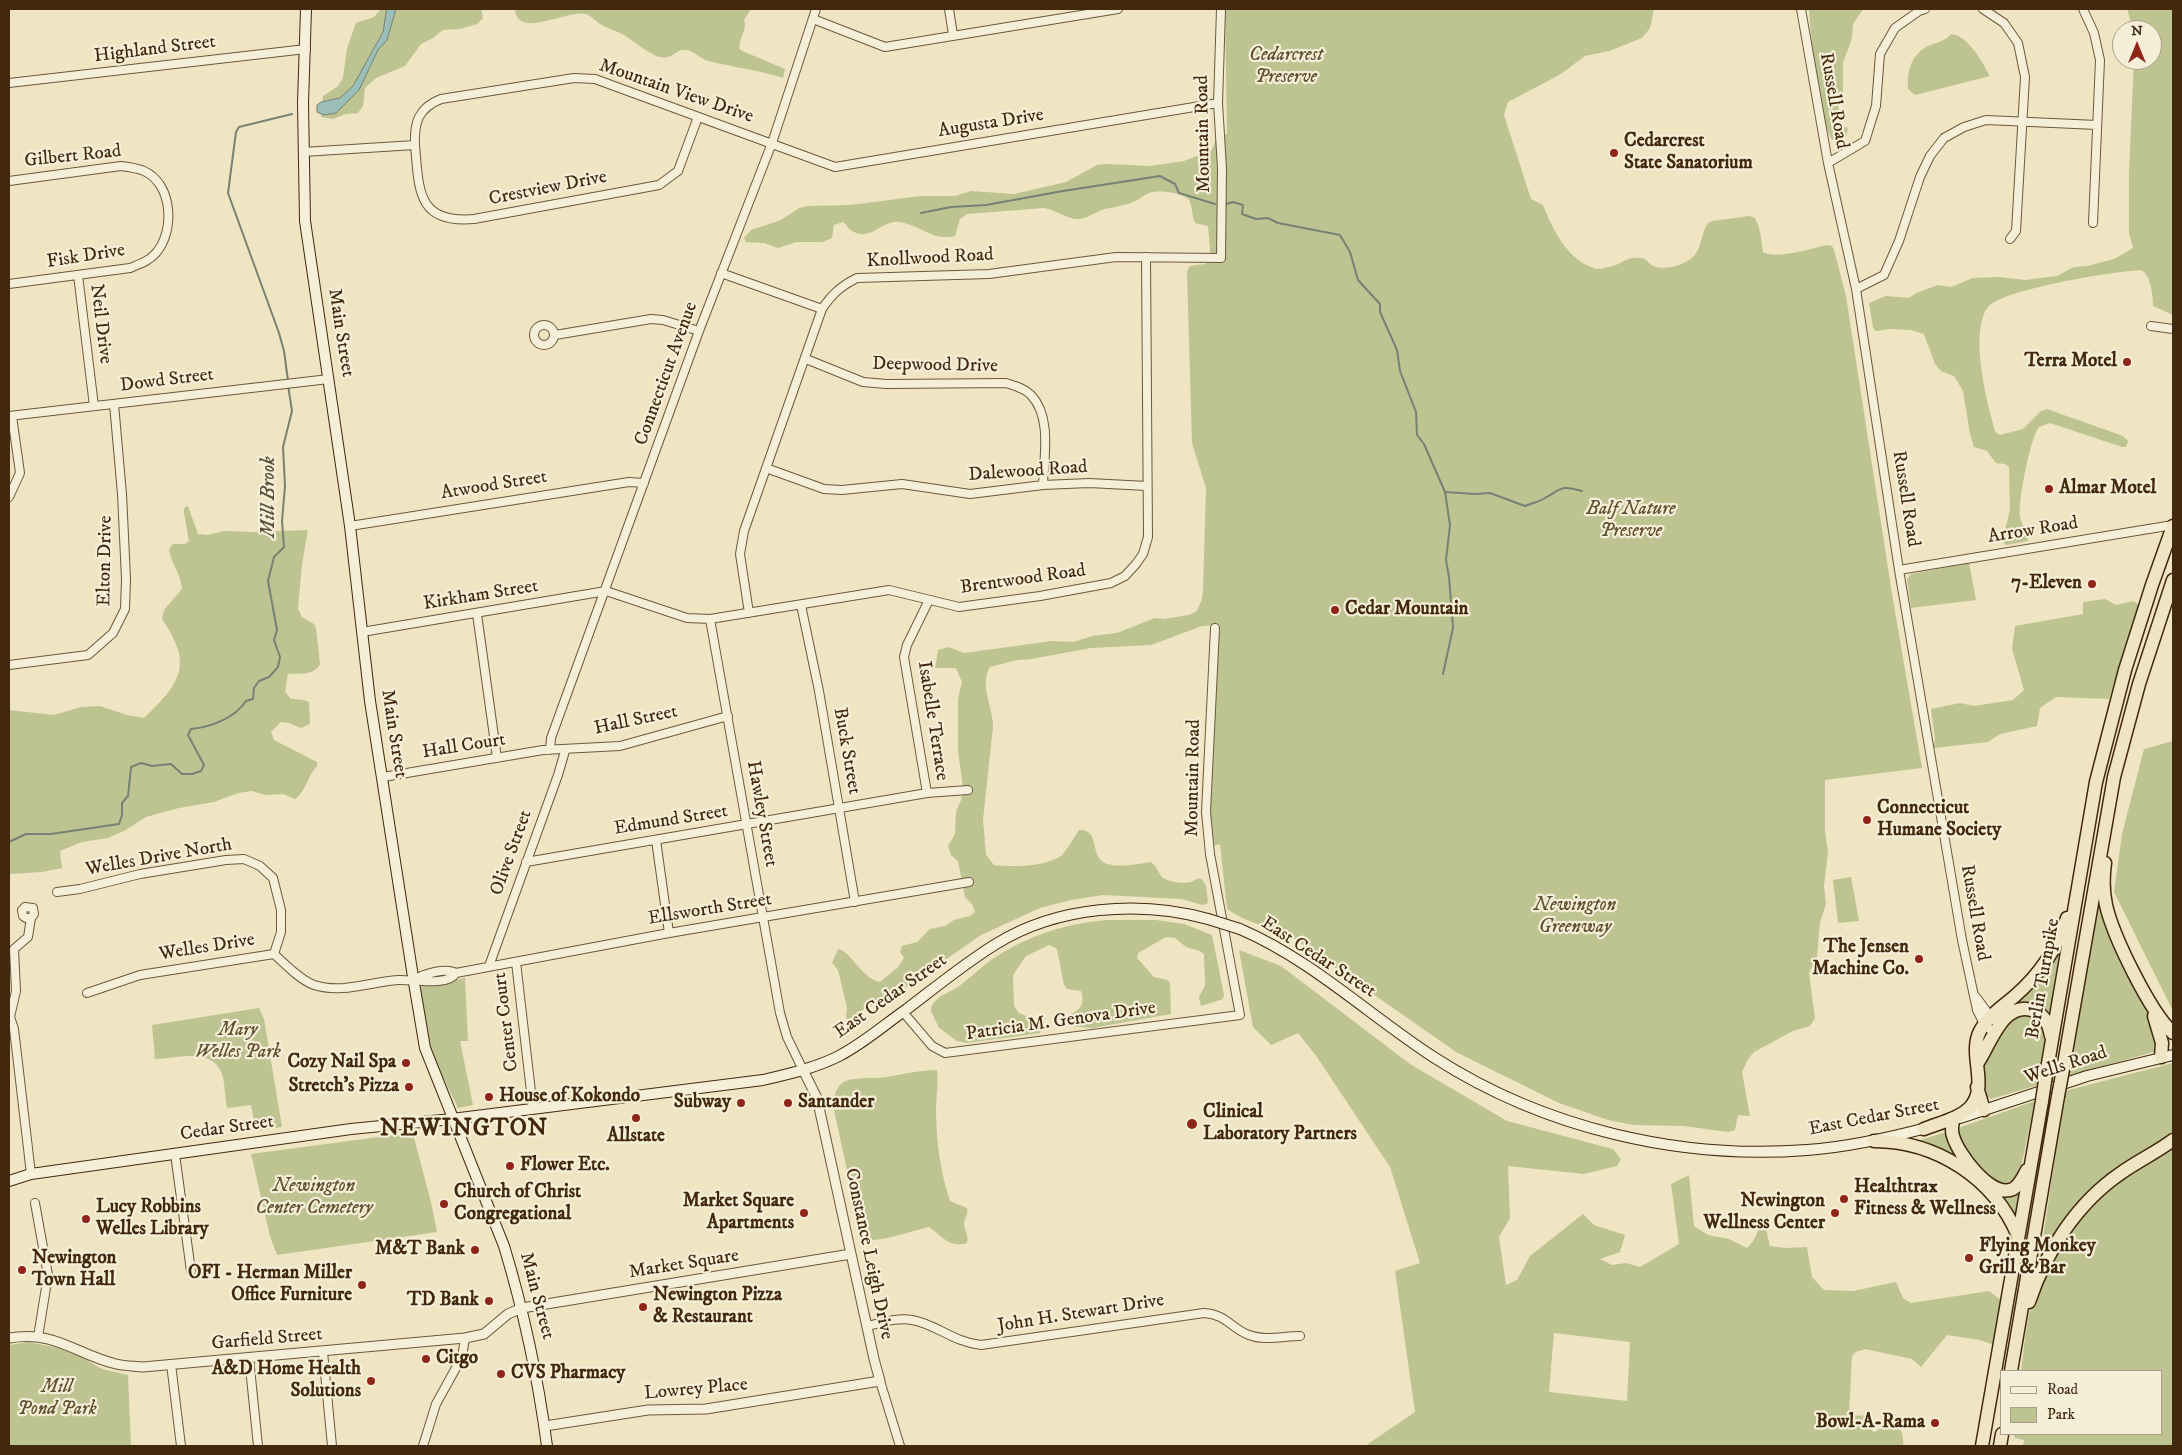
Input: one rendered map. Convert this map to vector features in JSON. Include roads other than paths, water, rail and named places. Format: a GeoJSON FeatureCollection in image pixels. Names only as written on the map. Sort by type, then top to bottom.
{"type":"FeatureCollection","features":[{"type":"Feature","properties":{"kind":"highway","name":"Berlin Turnpike"},"geometry":{"type":"LineString","coordinates":[[1982,1446],[2096,782],[2112,714],[2146,601],[2173,525]]}},
{"type":"Feature","properties":{"kind":"highway","name":"Berlin Turnpike"},"geometry":{"type":"LineString","coordinates":[[2011,1370],[2094,886],[2120,754],[2146,662],[2173,580]]}},
{"type":"Feature","properties":{"kind":"highway"},"geometry":{"type":"LineString","coordinates":[[2120,754],[2105,865],[2104,894],[2111,920],[2148,1000],[2167,1056]]}},
{"type":"Feature","properties":{"kind":"highway"},"geometry":{"type":"LineString","coordinates":[[1924,1129],[1967,1110],[1972,1104],[1977,1087],[1975,1046],[2047,960],[2064,928],[2080,875]]}},
{"type":"Feature","properties":{"kind":"highway"},"geometry":{"type":"LineString","coordinates":[[2148,1000],[2173,1033]]}},
{"type":"Feature","properties":{"kind":"highway"},"geometry":{"type":"LineString","coordinates":[[1991,1025],[2013,1013],[2030,1010],[2045,1018],[2050,1029],[2052,1044]]}},
{"type":"Feature","properties":{"kind":"highway"},"geometry":{"type":"LineString","coordinates":[[1977,1087],[1984,1110]]}},
{"type":"Feature","properties":{"kind":"highway"},"geometry":{"type":"LineString","coordinates":[[1953,1120],[1952,1134],[1957,1147],[2007,1214],[2018,1236]]}},
{"type":"Feature","properties":{"kind":"highway"},"geometry":{"type":"LineString","coordinates":[[2015,1345],[2039,1274],[2068,1225],[2080,1210],[2107,1184],[2173,1140]]}},
{"type":"Feature","properties":{"kind":"highway"},"geometry":{"type":"LineString","coordinates":[[1874,1141],[1906,1143],[1935,1152],[1997,1189],[2012,1189],[2020,1182],[2032,1156]]}},
{"type":"Feature","properties":{"kind":"main road","name":"Main Street"},"geometry":{"type":"LineString","coordinates":[[306,9],[303,152],[305,221],[350,526],[370,701],[425,1048],[504,1246],[522,1308],[534,1360],[547,1446]]}},
{"type":"Feature","properties":{"kind":"main road","name":"East Cedar Street"},"geometry":{"type":"LineString","coordinates":[[452,1119],[763,1080],[803,1070],[845,1052],[866,1040],[996,944],[1053,920],[1082,913],[1125,909],[1169,911],[1208,919],[1240,929],[1290,956],[1446,1065],[1506,1096],[1559,1118],[1603,1131],[1648,1141],[1715,1150],[1799,1151],[1874,1141],[1970,1115]]}},
{"type":"Feature","properties":{"kind":"main road","name":"Wells Road"},"geometry":{"type":"LineString","coordinates":[[1970,1115],[2087,1076],[2167,1056]]}},
{"type":"Feature","properties":{"kind":"main road","name":"Cedar Street"},"geometry":{"type":"LineString","coordinates":[[9,1181],[31,1174],[351,1128],[452,1119]]}},
{"type":"Feature","properties":{"kind":"street","name":"Connecticut Avenue"},"geometry":{"type":"LineString","coordinates":[[550,750],[551,738],[699,331],[772,143],[816,9]]}},
{"type":"Feature","properties":{"kind":"street"},"geometry":{"type":"LineString","coordinates":[[950,9],[954,35]]}},
{"type":"Feature","properties":{"kind":"street"},"geometry":{"type":"LineString","coordinates":[[812,19],[885,47],[1118,9]]}},
{"type":"Feature","properties":{"kind":"street","name":"Mountain Road"},"geometry":{"type":"LineString","coordinates":[[1221,9],[1218,103],[1222,168],[1221,258]]}},
{"type":"Feature","properties":{"kind":"street","name":"Russell Road"},"geometry":{"type":"LineString","coordinates":[[1801,9],[1828,163],[1856,289],[1899,570],[1962,940],[1974,995],[1991,1025]]}},
{"type":"Feature","properties":{"kind":"street"},"geometry":{"type":"LineString","coordinates":[[1828,163],[1866,140],[1876,106],[1880,54],[1895,28],[1919,11],[1925,9]]}},
{"type":"Feature","properties":{"kind":"street"},"geometry":{"type":"LineString","coordinates":[[1983,9],[2004,23],[2018,44],[2025,77],[2016,231],[2010,239]]}},
{"type":"Feature","properties":{"kind":"street"},"geometry":{"type":"LineString","coordinates":[[2083,9],[2094,33],[2100,60],[2093,223]]}},
{"type":"Feature","properties":{"kind":"street","name":"Highland Street"},"geometry":{"type":"LineString","coordinates":[[9,84],[306,49]]}},
{"type":"Feature","properties":{"kind":"street","name":"Mountain View Drive"},"geometry":{"type":"LineString","coordinates":[[416,145],[415,127],[419,115],[432,102],[574,78],[595,79],[772,143]]}},
{"type":"Feature","properties":{"kind":"street","name":"Augusta Drive"},"geometry":{"type":"LineString","coordinates":[[772,143],[835,167],[1218,103]]}},
{"type":"Feature","properties":{"kind":"street","name":"Crestview Drive"},"geometry":{"type":"LineString","coordinates":[[416,145],[419,187],[433,211],[444,219],[458,221],[659,185],[678,171],[698,117]]}},
{"type":"Feature","properties":{"kind":"street"},"geometry":{"type":"LineString","coordinates":[[1856,289],[1884,275],[1899,241],[1920,177],[1930,156],[1944,138],[1964,127],[1986,120],[2097,125]]}},
{"type":"Feature","properties":{"kind":"street"},"geometry":{"type":"LineString","coordinates":[[303,152],[416,145]]}},
{"type":"Feature","properties":{"kind":"street","name":"Gilbert Road"},"geometry":{"type":"LineString","coordinates":[[9,181],[122,166],[145,171],[155,178],[163,189]]}},
{"type":"Feature","properties":{"kind":"street","name":"Fisk Drive"},"geometry":{"type":"LineString","coordinates":[[9,284],[130,268],[145,262],[156,254],[166,236],[169,222],[163,189]]}},
{"type":"Feature","properties":{"kind":"street","name":"Knollwood Road"},"geometry":{"type":"LineString","coordinates":[[749,614],[740,554],[744,531],[822,309],[833,294],[843,285],[857,278],[981,274],[1116,257],[1221,258]]}},
{"type":"Feature","properties":{"kind":"street","name":"Brentwood Road"},"geometry":{"type":"LineString","coordinates":[[606,591],[687,618],[710,619],[888,590],[958,607],[1111,583],[1125,576],[1143,554],[1148,537],[1146,257]]}},
{"type":"Feature","properties":{"kind":"street"},"geometry":{"type":"LineString","coordinates":[[721,273],[822,309]]}},
{"type":"Feature","properties":{"kind":"street","name":"Neil Drive"},"geometry":{"type":"LineString","coordinates":[[78,275],[94,406]]}},
{"type":"Feature","properties":{"kind":"street"},"geometry":{"type":"LineString","coordinates":[[555,334],[652,319],[663,320],[699,331]]}},
{"type":"Feature","properties":{"kind":"street"},"geometry":{"type":"LineString","coordinates":[[2151,326],[2173,329]]}},
{"type":"Feature","properties":{"kind":"street","name":"Deepwood Drive"},"geometry":{"type":"LineString","coordinates":[[806,359],[863,382],[886,384],[1006,383],[1019,387],[1030,395],[1044,421],[1043,485]]}},
{"type":"Feature","properties":{"kind":"street","name":"Dowd Street"},"geometry":{"type":"LineString","coordinates":[[10,416],[329,379]]}},
{"type":"Feature","properties":{"kind":"street","name":"Elton Drive"},"geometry":{"type":"LineString","coordinates":[[9,666],[88,655],[113,633],[124,609],[126,579],[122,494],[114,404]]}},
{"type":"Feature","properties":{"kind":"street"},"geometry":{"type":"LineString","coordinates":[[9,497],[20,473],[10,416]]}},
{"type":"Feature","properties":{"kind":"street","name":"Dalewood Road"},"geometry":{"type":"LineString","coordinates":[[766,468],[824,489],[842,490],[902,484],[970,494],[1043,485],[1089,483],[1147,486]]}},
{"type":"Feature","properties":{"kind":"street","name":"Atwood Street"},"geometry":{"type":"LineString","coordinates":[[350,526],[629,482],[644,483]]}},
{"type":"Feature","properties":{"kind":"street","name":"Arrow Road"},"geometry":{"type":"LineString","coordinates":[[1899,570],[2173,525]]}},
{"type":"Feature","properties":{"kind":"street","name":"Kirkham Street"},"geometry":{"type":"LineString","coordinates":[[362,632],[606,591]]}},
{"type":"Feature","properties":{"kind":"street","name":"Isabelle Terrace"},"geometry":{"type":"LineString","coordinates":[[927,793],[904,657],[907,646],[929,600]]}},
{"type":"Feature","properties":{"kind":"street","name":"Buck Street"},"geometry":{"type":"LineString","coordinates":[[801,605],[820,691],[856,902]]}},
{"type":"Feature","properties":{"kind":"street"},"geometry":{"type":"LineString","coordinates":[[477,614],[498,758]]}},
{"type":"Feature","properties":{"kind":"street","name":"Hawley Street"},"geometry":{"type":"LineString","coordinates":[[710,619],[780,1013],[787,1037],[803,1070]]}},
{"type":"Feature","properties":{"kind":"street","name":"Mountain Road"},"geometry":{"type":"LineString","coordinates":[[1215,628],[1206,812],[1210,854],[1240,1015]]}},
{"type":"Feature","properties":{"kind":"street","name":"Hall Street"},"geometry":{"type":"LineString","coordinates":[[550,750],[620,746],[728,716]]}},
{"type":"Feature","properties":{"kind":"street","name":"Hall Court"},"geometry":{"type":"LineString","coordinates":[[383,777],[550,750]]}},
{"type":"Feature","properties":{"kind":"street","name":"Olive Street"},"geometry":{"type":"LineString","coordinates":[[489,966],[558,775],[565,750]]}},
{"type":"Feature","properties":{"kind":"street","name":"Edmund Street"},"geometry":{"type":"LineString","coordinates":[[526,862],[927,793],[968,790]]}},
{"type":"Feature","properties":{"kind":"street"},"geometry":{"type":"LineString","coordinates":[[656,840],[669,933]]}},
{"type":"Feature","properties":{"kind":"street","name":"Welles Drive North"},"geometry":{"type":"LineString","coordinates":[[57,892],[80,889],[140,874],[226,860],[244,859],[260,866],[273,878],[281,910],[281,932],[274,954]]}},
{"type":"Feature","properties":{"kind":"street","name":"Ellsworth Street"},"geometry":{"type":"LineString","coordinates":[[414,980],[428,974],[450,970],[456,972],[516,962],[669,933],[969,882]]}},
{"type":"Feature","properties":{"kind":"street"},"geometry":{"type":"LineString","coordinates":[[31,918],[28,937],[14,949],[16,991],[10,1017],[14,1029],[31,1174]]}},
{"type":"Feature","properties":{"kind":"street","name":"Welles Drive"},"geometry":{"type":"LineString","coordinates":[[87,993],[140,975],[274,954],[311,984],[328,988],[348,988],[395,980],[414,980]]}},
{"type":"Feature","properties":{"kind":"street","name":"Center Court"},"geometry":{"type":"LineString","coordinates":[[516,962],[533,1109]]}},
{"type":"Feature","properties":{"kind":"street","name":"Patricia M. Genova Drive"},"geometry":{"type":"LineString","coordinates":[[902,1012],[932,1046],[945,1053],[1240,1015]]}},
{"type":"Feature","properties":{"kind":"street","name":"Constance Leigh Drive"},"geometry":{"type":"LineString","coordinates":[[803,1070],[817,1098],[880,1381],[900,1446]]}},
{"type":"Feature","properties":{"kind":"street"},"geometry":{"type":"LineString","coordinates":[[175,1154],[191,1272]]}},
{"type":"Feature","properties":{"kind":"street"},"geometry":{"type":"LineString","coordinates":[[35,1204],[48,1275],[38,1337]]}},
{"type":"Feature","properties":{"kind":"street","name":"Market Square"},"geometry":{"type":"LineString","coordinates":[[522,1308],[851,1254]]}},
{"type":"Feature","properties":{"kind":"street","name":"Garfield Street"},"geometry":{"type":"LineString","coordinates":[[9,1338],[38,1337],[63,1342],[116,1364],[143,1367],[465,1338],[484,1334],[508,1314],[522,1308]]}},
{"type":"Feature","properties":{"kind":"street","name":"John H. Stewart Drive"},"geometry":{"type":"LineString","coordinates":[[867,1326],[901,1319],[913,1320],[967,1344],[981,1345],[1204,1313],[1221,1316],[1242,1332],[1256,1337],[1300,1336]]}},
{"type":"Feature","properties":{"kind":"street"},"geometry":{"type":"LineString","coordinates":[[423,1446],[436,1404],[462,1357],[465,1338]]}},
{"type":"Feature","properties":{"kind":"street"},"geometry":{"type":"LineString","coordinates":[[322,1352],[332,1446]]}},
{"type":"Feature","properties":{"kind":"street"},"geometry":{"type":"LineString","coordinates":[[248,1358],[258,1446]]}},
{"type":"Feature","properties":{"kind":"street"},"geometry":{"type":"LineString","coordinates":[[172,1364],[181,1446]]}},
{"type":"Feature","properties":{"kind":"street","name":"Lowrey Place"},"geometry":{"type":"LineString","coordinates":[[545,1426],[648,1410],[706,1409],[880,1381]]}},
{"type":"Feature","properties":{"kind":"water"},"geometry":{"type":"Polygon","coordinates":[[[387,9],[396,9],[387,40],[378,50],[359,90],[336,113],[324,115],[317,112],[317,105],[321,102],[340,98],[353,86],[383,32],[387,9]]]}},
{"type":"Feature","properties":{"kind":"waterway","name":"Mill Brook"},"geometry":{"type":"LineString","coordinates":[[288,381],[284,351],[279,333],[228,193],[236,132],[239,127],[292,114]]}},
{"type":"Feature","properties":{"kind":"waterway"},"geometry":{"type":"LineString","coordinates":[[921,213],[951,207],[986,205],[1160,176],[1175,184],[1179,193],[1215,204]]}},
{"type":"Feature","properties":{"kind":"waterway"},"geometry":{"type":"LineString","coordinates":[[1226,204],[1233,202],[1243,205],[1242,214],[1256,219],[1268,218],[1278,223],[1340,235],[1350,252],[1358,280],[1380,304],[1380,312],[1397,350],[1400,371],[1416,412],[1417,435],[1424,444],[1445,492],[1450,525],[1446,560],[1453,628],[1443,674]]}},
{"type":"Feature","properties":{"kind":"waterway","name":"Mill Brook"},"geometry":{"type":"LineString","coordinates":[[9,842],[26,834],[51,834],[119,824],[122,815],[122,803],[128,796],[131,767],[141,763],[152,766],[171,764],[182,774],[192,774],[201,771],[204,765],[188,735],[191,729],[214,724],[229,717],[246,701],[253,699],[254,688],[259,681],[269,677],[278,667],[280,657],[274,640],[277,630],[268,581],[274,557],[284,547],[282,521],[285,486],[283,447],[292,411],[288,385]]}},
{"type":"Feature","properties":{"kind":"waterway"},"geometry":{"type":"LineString","coordinates":[[1445,492],[1490,493],[1525,506],[1540,501],[1562,488],[1582,491]]}},
{"type":"Feature","properties":{"kind":"place","name":"Cedarcrest State Sanatorium"},"geometry":{"type":"Point","coordinates":[1614,153]}},
{"type":"Feature","properties":{"kind":"place","name":"Terra Motel"},"geometry":{"type":"Point","coordinates":[2127,362]}},
{"type":"Feature","properties":{"kind":"place","name":"Almar Motel"},"geometry":{"type":"Point","coordinates":[2049,489]}},
{"type":"Feature","properties":{"kind":"place","name":"7-Eleven"},"geometry":{"type":"Point","coordinates":[2092,584]}},
{"type":"Feature","properties":{"kind":"place","name":"Cedar Mountain"},"geometry":{"type":"Point","coordinates":[1335,610]}},
{"type":"Feature","properties":{"kind":"place","name":"Connecticut Humane Society"},"geometry":{"type":"Point","coordinates":[1867,820]}},
{"type":"Feature","properties":{"kind":"place","name":"The Jensen Machine Co."},"geometry":{"type":"Point","coordinates":[1919,959]}},
{"type":"Feature","properties":{"kind":"place","name":"Cozy Nail Spa"},"geometry":{"type":"Point","coordinates":[406,1063]}},
{"type":"Feature","properties":{"kind":"place","name":"Stretch's Pizza"},"geometry":{"type":"Point","coordinates":[409,1087]}},
{"type":"Feature","properties":{"kind":"place","name":"House of Kokondo"},"geometry":{"type":"Point","coordinates":[489,1097]}},
{"type":"Feature","properties":{"kind":"place","name":"Subway"},"geometry":{"type":"Point","coordinates":[741,1103]}},
{"type":"Feature","properties":{"kind":"place","name":"Santander"},"geometry":{"type":"Point","coordinates":[788,1103]}},
{"type":"Feature","properties":{"kind":"place","name":"Allstate"},"geometry":{"type":"Point","coordinates":[636,1118]}},
{"type":"Feature","properties":{"kind":"place","name":"Clinical Laboratory Partners"},"geometry":{"type":"Point","coordinates":[1192,1124]}},
{"type":"Feature","properties":{"kind":"place","name":"Flower Etc."},"geometry":{"type":"Point","coordinates":[510,1166]}},
{"type":"Feature","properties":{"kind":"place","name":"Healthtrax Fitness & Wellness"},"geometry":{"type":"Point","coordinates":[1844,1199]}},
{"type":"Feature","properties":{"kind":"place","name":"Church of Christ Congregational"},"geometry":{"type":"Point","coordinates":[444,1204]}},
{"type":"Feature","properties":{"kind":"place","name":"Market Square Apartments"},"geometry":{"type":"Point","coordinates":[804,1213]}},
{"type":"Feature","properties":{"kind":"place","name":"Newington Wellness Center"},"geometry":{"type":"Point","coordinates":[1835,1213]}},
{"type":"Feature","properties":{"kind":"place","name":"Lucy Robbins Welles Library"},"geometry":{"type":"Point","coordinates":[86,1219]}},
{"type":"Feature","properties":{"kind":"place","name":"M&T Bank"},"geometry":{"type":"Point","coordinates":[475,1250]}},
{"type":"Feature","properties":{"kind":"place","name":"Flying Monkey Grill & Bar"},"geometry":{"type":"Point","coordinates":[1969,1258]}},
{"type":"Feature","properties":{"kind":"place","name":"Newington Town Hall"},"geometry":{"type":"Point","coordinates":[22,1270]}},
{"type":"Feature","properties":{"kind":"place","name":"OFI - Herman Miller Office Furniture"},"geometry":{"type":"Point","coordinates":[362,1285]}},
{"type":"Feature","properties":{"kind":"place","name":"TD Bank"},"geometry":{"type":"Point","coordinates":[489,1301]}},
{"type":"Feature","properties":{"kind":"place","name":"Newington Pizza & Restaurant"},"geometry":{"type":"Point","coordinates":[643,1307]}},
{"type":"Feature","properties":{"kind":"place","name":"Citgo"},"geometry":{"type":"Point","coordinates":[426,1359]}},
{"type":"Feature","properties":{"kind":"place","name":"CVS Pharmacy"},"geometry":{"type":"Point","coordinates":[501,1374]}},
{"type":"Feature","properties":{"kind":"place","name":"A&D Home Health Solutions"},"geometry":{"type":"Point","coordinates":[371,1381]}},
{"type":"Feature","properties":{"kind":"place","name":"Bowl-A-Rama"},"geometry":{"type":"Point","coordinates":[1935,1423]}},
{"type":"Feature","properties":{"kind":"district","name":"NEWINGTON"},"geometry":{"type":"Point","coordinates":[464,1130]}},
{"type":"Feature","properties":{"kind":"park label","name":"Cedarcrest Preserve"},"geometry":{"type":"Point","coordinates":[1286,67]}},
{"type":"Feature","properties":{"kind":"park label","name":"Balf Nature Preserve"},"geometry":{"type":"Point","coordinates":[1631,521]}},
{"type":"Feature","properties":{"kind":"park label","name":"Newington Greenway"},"geometry":{"type":"Point","coordinates":[1575,917]}},
{"type":"Feature","properties":{"kind":"park label","name":"Mary Welles Park"},"geometry":{"type":"Point","coordinates":[238,1042]}},
{"type":"Feature","properties":{"kind":"park label","name":"Newington Center Cemetery"},"geometry":{"type":"Point","coordinates":[314,1198]}},
{"type":"Feature","properties":{"kind":"park label","name":"Mill Pond Park"},"geometry":{"type":"Point","coordinates":[57,1399]}}]}
